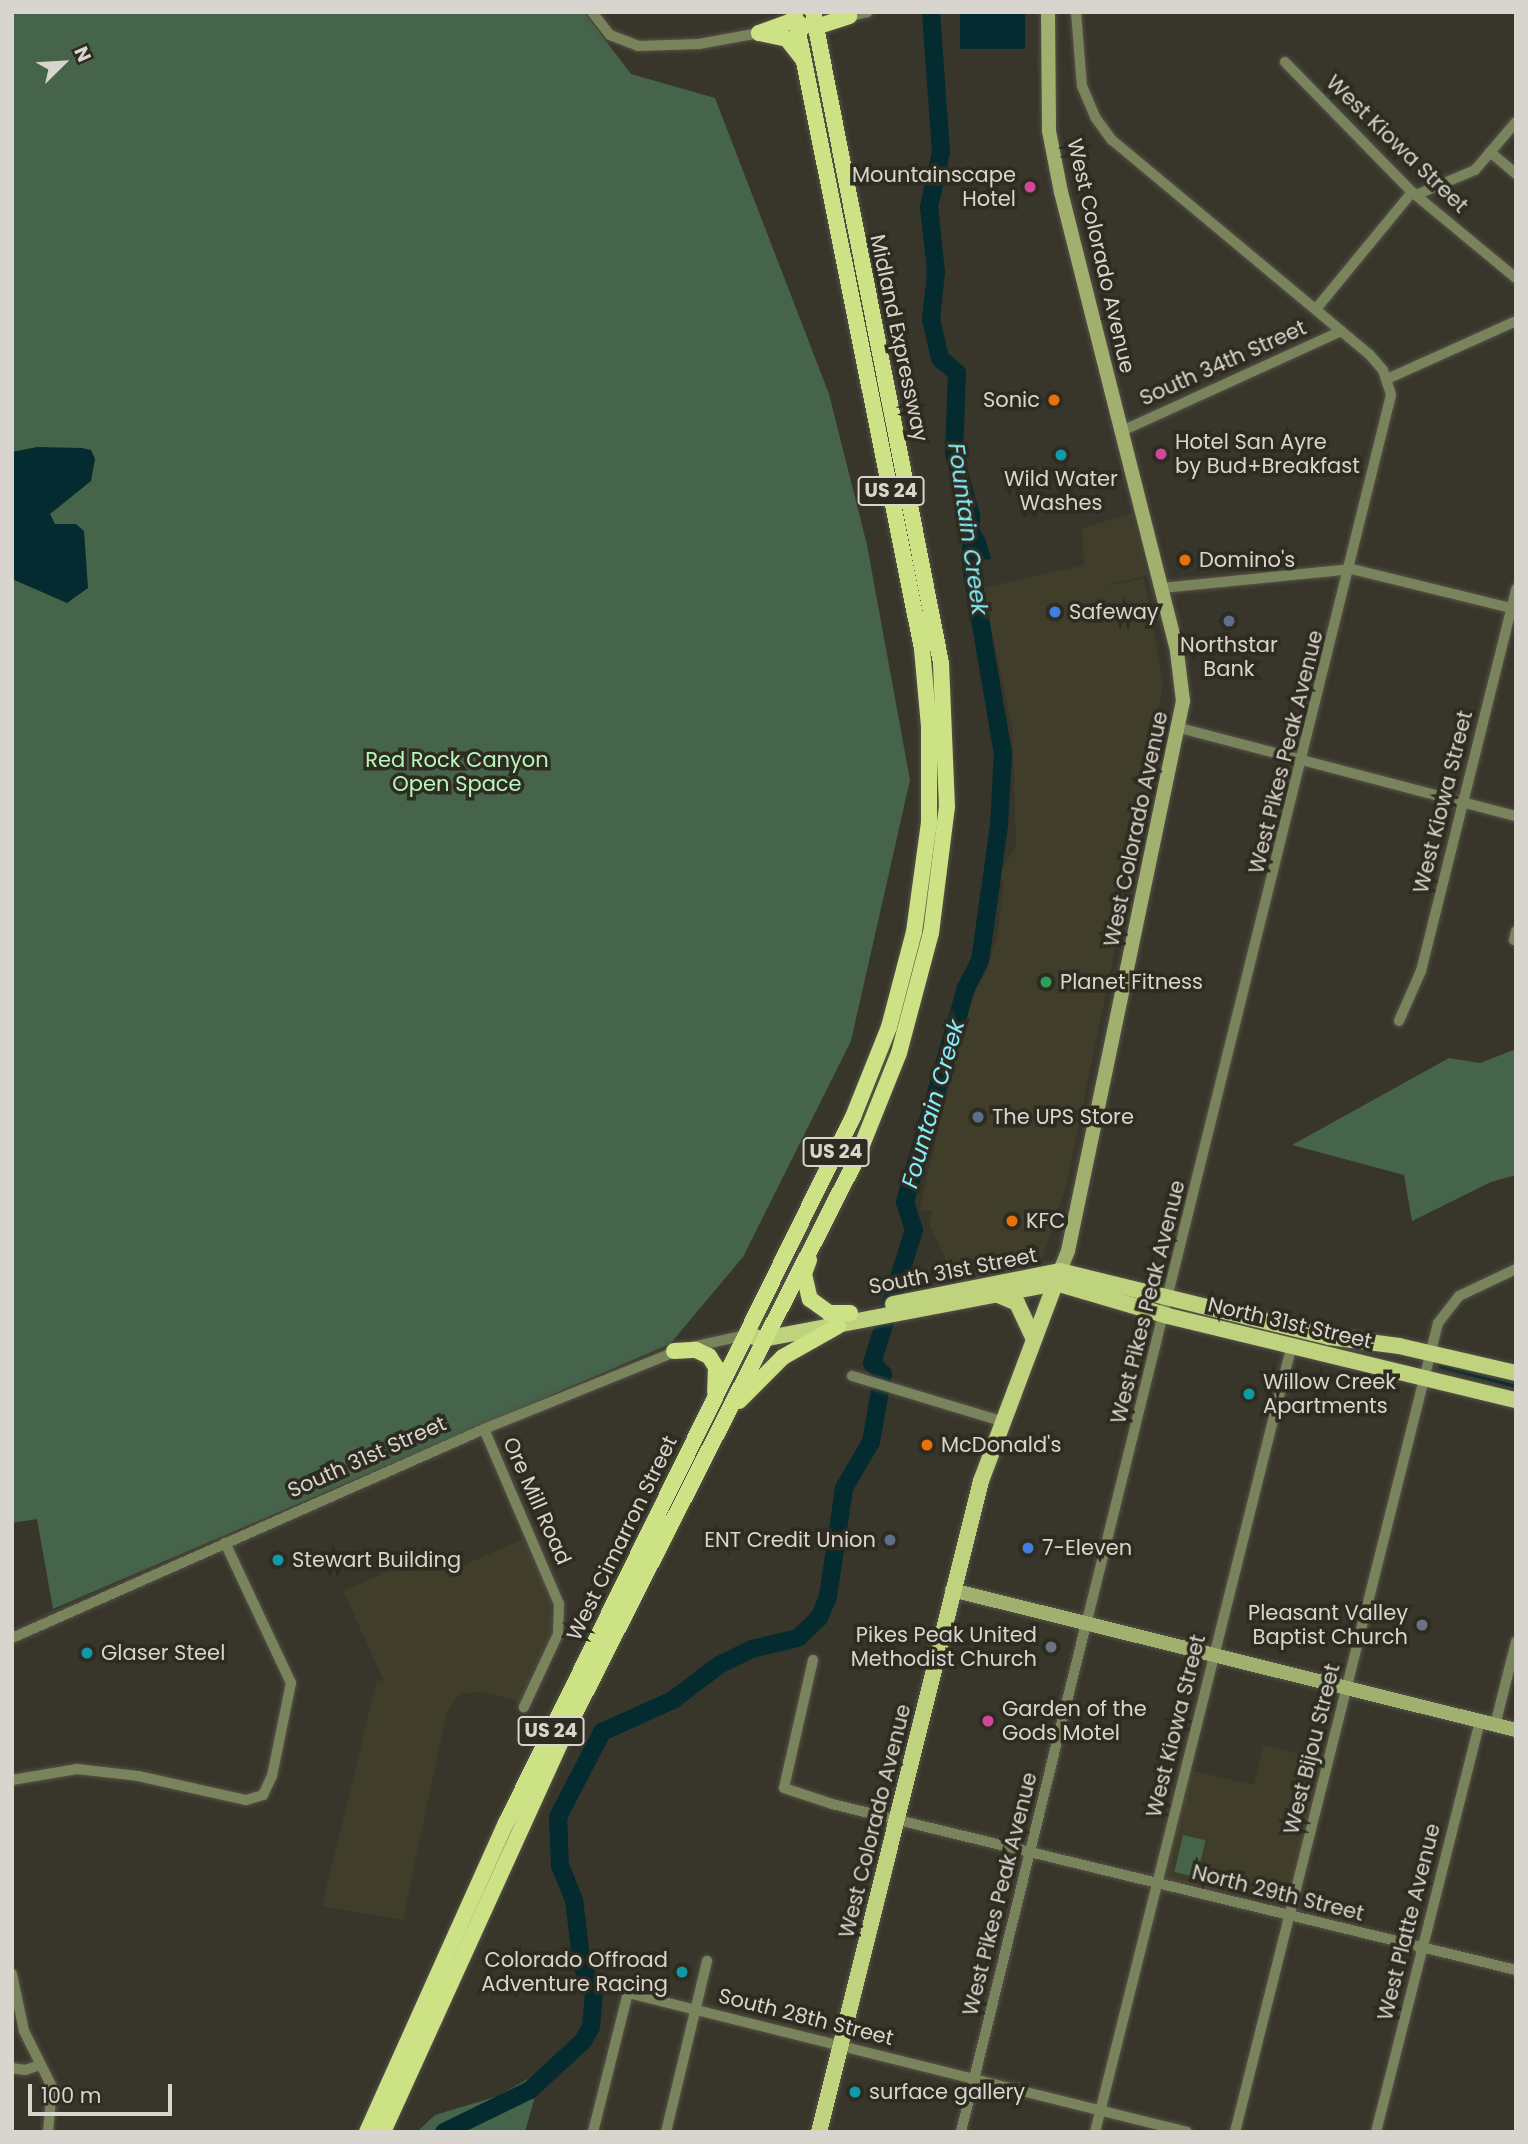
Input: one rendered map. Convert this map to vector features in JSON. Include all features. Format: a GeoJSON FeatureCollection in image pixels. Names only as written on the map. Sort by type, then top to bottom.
{"type":"FeatureCollection","features":[{"type":"Feature","properties":{"kind":"highway"},"geometry":{"type":"LineString","coordinates":[[832,12],[849,16]]}},
{"type":"Feature","properties":{"kind":"highway"},"geometry":{"type":"LineString","coordinates":[[758,33],[798,15],[815,19],[849,16]]}},
{"type":"Feature","properties":{"kind":"highway"},"geometry":{"type":"LineString","coordinates":[[798,15],[820,54]]}},
{"type":"Feature","properties":{"kind":"highway","name":"Midland Expressway"},"geometry":{"type":"LineString","coordinates":[[798,15],[803,59],[926,677],[929,823],[907,961]]}},
{"type":"Feature","properties":{"kind":"highway","name":"Midland Expressway"},"geometry":{"type":"LineString","coordinates":[[815,19],[941,663],[947,728],[946,831],[925,964]]}},
{"type":"Feature","properties":{"kind":"highway"},"geometry":{"type":"LineString","coordinates":[[758,33],[787,39],[803,59]]}},
{"type":"Feature","properties":{"kind":"highway","name":"West Cimarron Street"},"geometry":{"type":"LineString","coordinates":[[367,2132],[506,1823],[867,1087],[907,961]]}},
{"type":"Feature","properties":{"kind":"highway","name":"West Cimarron Street"},"geometry":{"type":"LineString","coordinates":[[383,2132],[564,1735],[836,1194],[856,1160],[888,1082],[925,964]]}},
{"type":"Feature","properties":{"kind":"highway"},"geometry":{"type":"LineString","coordinates":[[836,1194],[804,1274],[814,1303],[829,1313],[850,1313]]}},
{"type":"Feature","properties":{"kind":"highway"},"geometry":{"type":"LineString","coordinates":[[718,1428],[774,1364],[838,1326]]}},
{"type":"Feature","properties":{"kind":"highway"},"geometry":{"type":"LineString","coordinates":[[674,1352],[696,1350],[709,1356],[717,1375],[712,1403]]}},
{"type":"Feature","properties":{"kind":"main road","name":"West Colorado Avenue"},"geometry":{"type":"LineString","coordinates":[[818,2132],[952,1590],[1000,1420],[1068,1251],[1180,728],[1181,670],[1053,153],[1048,12]]}},
{"type":"Feature","properties":{"kind":"main road","name":"South 31st Street"},"geometry":{"type":"LineString","coordinates":[[907,1307],[998,1295],[1058,1277]]}},
{"type":"Feature","properties":{"kind":"main road","name":"South 31st Street"},"geometry":{"type":"LineString","coordinates":[[746,1335],[838,1326],[868,1315],[1058,1277],[1166,1307]]}},
{"type":"Feature","properties":{"kind":"main road"},"geometry":{"type":"LineString","coordinates":[[998,1295],[1017,1303],[1034,1339]]}},
{"type":"Feature","properties":{"kind":"main road","name":"North 31st Street"},"geometry":{"type":"LineString","coordinates":[[1166,1307],[1294,1338],[1516,1400]]}},
{"type":"Feature","properties":{"kind":"main road","name":"South 31st Street"},"geometry":{"type":"LineString","coordinates":[[765,1334],[850,1313],[868,1315]]}},
{"type":"Feature","properties":{"kind":"main road","name":"North 31st Street"},"geometry":{"type":"LineString","coordinates":[[1294,1338],[1431,1352],[1516,1373]]}},
{"type":"Feature","properties":{"kind":"main road"},"geometry":{"type":"LineString","coordinates":[[952,1590],[1516,1730]]}},
{"type":"Feature","properties":{"kind":"street"},"geometry":{"type":"LineString","coordinates":[[592,12],[610,35],[628,44],[660,47],[758,33]]}},
{"type":"Feature","properties":{"kind":"street"},"geometry":{"type":"LineString","coordinates":[[849,16],[868,12]]}},
{"type":"Feature","properties":{"kind":"street"},"geometry":{"type":"LineString","coordinates":[[1076,12],[1082,86],[1107,135],[1377,362],[1387,379],[1516,321]]}},
{"type":"Feature","properties":{"kind":"street","name":"West Kiowa Street"},"geometry":{"type":"LineString","coordinates":[[1285,62],[1414,193],[1516,278]]}},
{"type":"Feature","properties":{"kind":"street"},"geometry":{"type":"LineString","coordinates":[[1316,309],[1414,193],[1468,175],[1516,122]]}},
{"type":"Feature","properties":{"kind":"street"},"geometry":{"type":"LineString","coordinates":[[1490,152],[1516,174]]}},
{"type":"Feature","properties":{"kind":"street","name":"South 34th Street"},"geometry":{"type":"LineString","coordinates":[[1122,431],[1341,331]]}},
{"type":"Feature","properties":{"kind":"street","name":"West Pikes Peak Avenue"},"geometry":{"type":"LineString","coordinates":[[961,2132],[1031,1851],[1083,1621],[1166,1307],[1352,569],[1390,411],[1387,379]]}},
{"type":"Feature","properties":{"kind":"street"},"geometry":{"type":"LineString","coordinates":[[1162,588],[1352,569],[1513,609]]}},
{"type":"Feature","properties":{"kind":"street","name":"West Kiowa Street"},"geometry":{"type":"LineString","coordinates":[[1399,1021],[1421,971],[1516,589]]}},
{"type":"Feature","properties":{"kind":"street"},"geometry":{"type":"LineString","coordinates":[[1180,728],[1516,816]]}},
{"type":"Feature","properties":{"kind":"street","name":"West Bijou Street"},"geometry":{"type":"LineString","coordinates":[[1235,2132],[1438,1323],[1459,1296],[1516,1269]]}},
{"type":"Feature","properties":{"kind":"street","name":"South 31st Street"},"geometry":{"type":"LineString","coordinates":[[12,1638],[484,1429],[674,1352],[746,1335]]}},
{"type":"Feature","properties":{"kind":"street","name":"West Kiowa Street"},"geometry":{"type":"LineString","coordinates":[[1095,2132],[1294,1338]]}},
{"type":"Feature","properties":{"kind":"street"},"geometry":{"type":"LineString","coordinates":[[852,1376],[894,1391],[1000,1420]]}},
{"type":"Feature","properties":{"kind":"street","name":"Ore Mill Road"},"geometry":{"type":"LineString","coordinates":[[484,1429],[559,1604],[558,1634],[524,1707]]}},
{"type":"Feature","properties":{"kind":"street"},"geometry":{"type":"LineString","coordinates":[[12,1780],[78,1769],[138,1776],[246,1800],[263,1795],[275,1763],[291,1683],[225,1543]]}},
{"type":"Feature","properties":{"kind":"street","name":"West Platte Avenue"},"geometry":{"type":"LineString","coordinates":[[1376,2132],[1423,1949],[1488,1723],[1516,1642]]}},
{"type":"Feature","properties":{"kind":"street","name":"North 29th Street"},"geometry":{"type":"LineString","coordinates":[[813,1661],[784,1788],[832,1804],[1516,1970]]}},
{"type":"Feature","properties":{"kind":"street"},"geometry":{"type":"LineString","coordinates":[[666,2132],[707,1961]]}},
{"type":"Feature","properties":{"kind":"street"},"geometry":{"type":"LineString","coordinates":[[12,1974],[24,2031],[54,2100],[48,2132]]}},
{"type":"Feature","properties":{"kind":"street","name":"South 28th Street"},"geometry":{"type":"LineString","coordinates":[[593,2132],[628,1993],[1187,2132]]}},
{"type":"Feature","properties":{"kind":"street"},"geometry":{"type":"LineString","coordinates":[[12,2068],[25,2070],[40,2065]]}},
{"type":"Feature","properties":{"kind":"shaded area"},"geometry":{"type":"Polygon","coordinates":[[[1132,513],[1147,575],[1097,588],[1144,578],[1163,684],[1153,736],[1158,743],[1065,1191],[1042,1257],[1021,1273],[959,1286],[929,1224],[932,1210],[919,1211],[968,1004],[985,973],[997,938],[1004,881],[998,875],[1016,847],[1012,727],[983,588],[1084,565],[1082,528],[1132,513]]]}},
{"type":"Feature","properties":{"kind":"shaded area"},"geometry":{"type":"Polygon","coordinates":[[[523,1539],[551,1597],[552,1633],[520,1702],[482,1692],[465,1693],[455,1698],[446,1715],[403,1920],[322,1906],[377,1680],[384,1681],[343,1591],[434,1552],[445,1573],[523,1539]]]}},
{"type":"Feature","properties":{"kind":"shaded area"},"geometry":{"type":"Polygon","coordinates":[[[1263,1745],[1322,1760],[1286,1905],[1164,1878],[1190,1770],[1254,1785],[1263,1745]]]}},
{"type":"Feature","properties":{"kind":"green space","name":"Red Rock Canyon Open Space"},"geometry":{"type":"Polygon","coordinates":[[[12,12],[584,12],[631,74],[715,98],[829,394],[867,545],[910,780],[851,1041],[743,1257],[670,1344],[53,1609],[37,1519],[12,1523],[12,12]]]}},
{"type":"Feature","properties":{"kind":"green space"},"geometry":{"type":"Polygon","coordinates":[[[1516,1049],[1516,1175],[1491,1182],[1412,1221],[1404,1175],[1292,1145],[1449,1058],[1480,1063],[1516,1049]]]}},
{"type":"Feature","properties":{"kind":"green space"},"geometry":{"type":"Polygon","coordinates":[[[1183,1835],[1205,1840],[1197,1877],[1174,1872],[1183,1835]]]}},
{"type":"Feature","properties":{"kind":"green space"},"geometry":{"type":"Polygon","coordinates":[[[542,2071],[525,2132],[417,2132],[435,2115],[498,2096],[542,2071]]]}},
{"type":"Feature","properties":{"kind":"water"},"geometry":{"type":"Polygon","coordinates":[[[960,12],[1025,12],[1025,49],[960,49],[960,12]]]}},
{"type":"Feature","properties":{"kind":"water"},"geometry":{"type":"Polygon","coordinates":[[[37,447],[82,448],[91,450],[95,459],[91,481],[50,514],[55,524],[76,524],[84,531],[88,588],[67,603],[12,579],[12,452],[37,447]]]}},
{"type":"Feature","properties":{"kind":"water"},"geometry":{"type":"Polygon","coordinates":[[[974,521],[985,538],[991,559],[965,561],[963,539],[967,522],[974,521]]]}},
{"type":"Feature","properties":{"kind":"waterway","name":"Fountain Creek"},"geometry":{"type":"LineString","coordinates":[[444,2132],[530,2090],[583,2041],[591,2027],[594,1991],[582,1965],[574,1900],[560,1866],[558,1817],[602,1732],[673,1700],[719,1665],[752,1649],[798,1638],[819,1618],[828,1597],[844,1488],[871,1442],[883,1374],[872,1363],[914,1230],[905,1202],[966,988],[980,961],[999,825],[1003,754],[971,566],[971,516],[954,453],[957,373],[940,358],[931,320],[936,272],[929,207],[941,152],[931,12]]}},
{"type":"Feature","properties":{"kind":"waterway"},"geometry":{"type":"LineString","coordinates":[[1440,1366],[1516,1386]]}},
{"type":"Feature","properties":{"kind":"place","name":"Mountainscape Hotel"},"geometry":{"type":"Point","coordinates":[1030,187]}},
{"type":"Feature","properties":{"kind":"place","name":"Sonic"},"geometry":{"type":"Point","coordinates":[1054,400]}},
{"type":"Feature","properties":{"kind":"place","name":"Hotel San Ayre by Bud+Breakfast"},"geometry":{"type":"Point","coordinates":[1161,454]}},
{"type":"Feature","properties":{"kind":"place","name":"Wild Water Washes"},"geometry":{"type":"Point","coordinates":[1061,455]}},
{"type":"Feature","properties":{"kind":"place","name":"Domino's"},"geometry":{"type":"Point","coordinates":[1185,560]}},
{"type":"Feature","properties":{"kind":"place","name":"Safeway"},"geometry":{"type":"Point","coordinates":[1055,612]}},
{"type":"Feature","properties":{"kind":"place","name":"Northstar Bank"},"geometry":{"type":"Point","coordinates":[1229,621]}},
{"type":"Feature","properties":{"kind":"place","name":"Planet Fitness"},"geometry":{"type":"Point","coordinates":[1046,982]}},
{"type":"Feature","properties":{"kind":"place","name":"The UPS Store"},"geometry":{"type":"Point","coordinates":[978,1117]}},
{"type":"Feature","properties":{"kind":"place","name":"KFC"},"geometry":{"type":"Point","coordinates":[1012,1221]}},
{"type":"Feature","properties":{"kind":"place","name":"Willow Creek Apartments"},"geometry":{"type":"Point","coordinates":[1249,1394]}},
{"type":"Feature","properties":{"kind":"place","name":"McDonald's"},"geometry":{"type":"Point","coordinates":[927,1445]}},
{"type":"Feature","properties":{"kind":"place","name":"ENT Credit Union"},"geometry":{"type":"Point","coordinates":[890,1540]}},
{"type":"Feature","properties":{"kind":"place","name":"7-Eleven"},"geometry":{"type":"Point","coordinates":[1028,1548]}},
{"type":"Feature","properties":{"kind":"place","name":"Stewart Building"},"geometry":{"type":"Point","coordinates":[278,1560]}},
{"type":"Feature","properties":{"kind":"place","name":"Pleasant Valley Baptist Church"},"geometry":{"type":"Point","coordinates":[1422,1625]}},
{"type":"Feature","properties":{"kind":"place","name":"Pikes Peak United Methodist Church"},"geometry":{"type":"Point","coordinates":[1051,1647]}},
{"type":"Feature","properties":{"kind":"place","name":"Glaser Steel"},"geometry":{"type":"Point","coordinates":[87,1653]}},
{"type":"Feature","properties":{"kind":"place","name":"Garden of the Gods Motel"},"geometry":{"type":"Point","coordinates":[988,1721]}},
{"type":"Feature","properties":{"kind":"place","name":"Colorado Offroad Adventure Racing"},"geometry":{"type":"Point","coordinates":[682,1972]}},
{"type":"Feature","properties":{"kind":"place","name":"surface gallery"},"geometry":{"type":"Point","coordinates":[855,2092]}}]}
